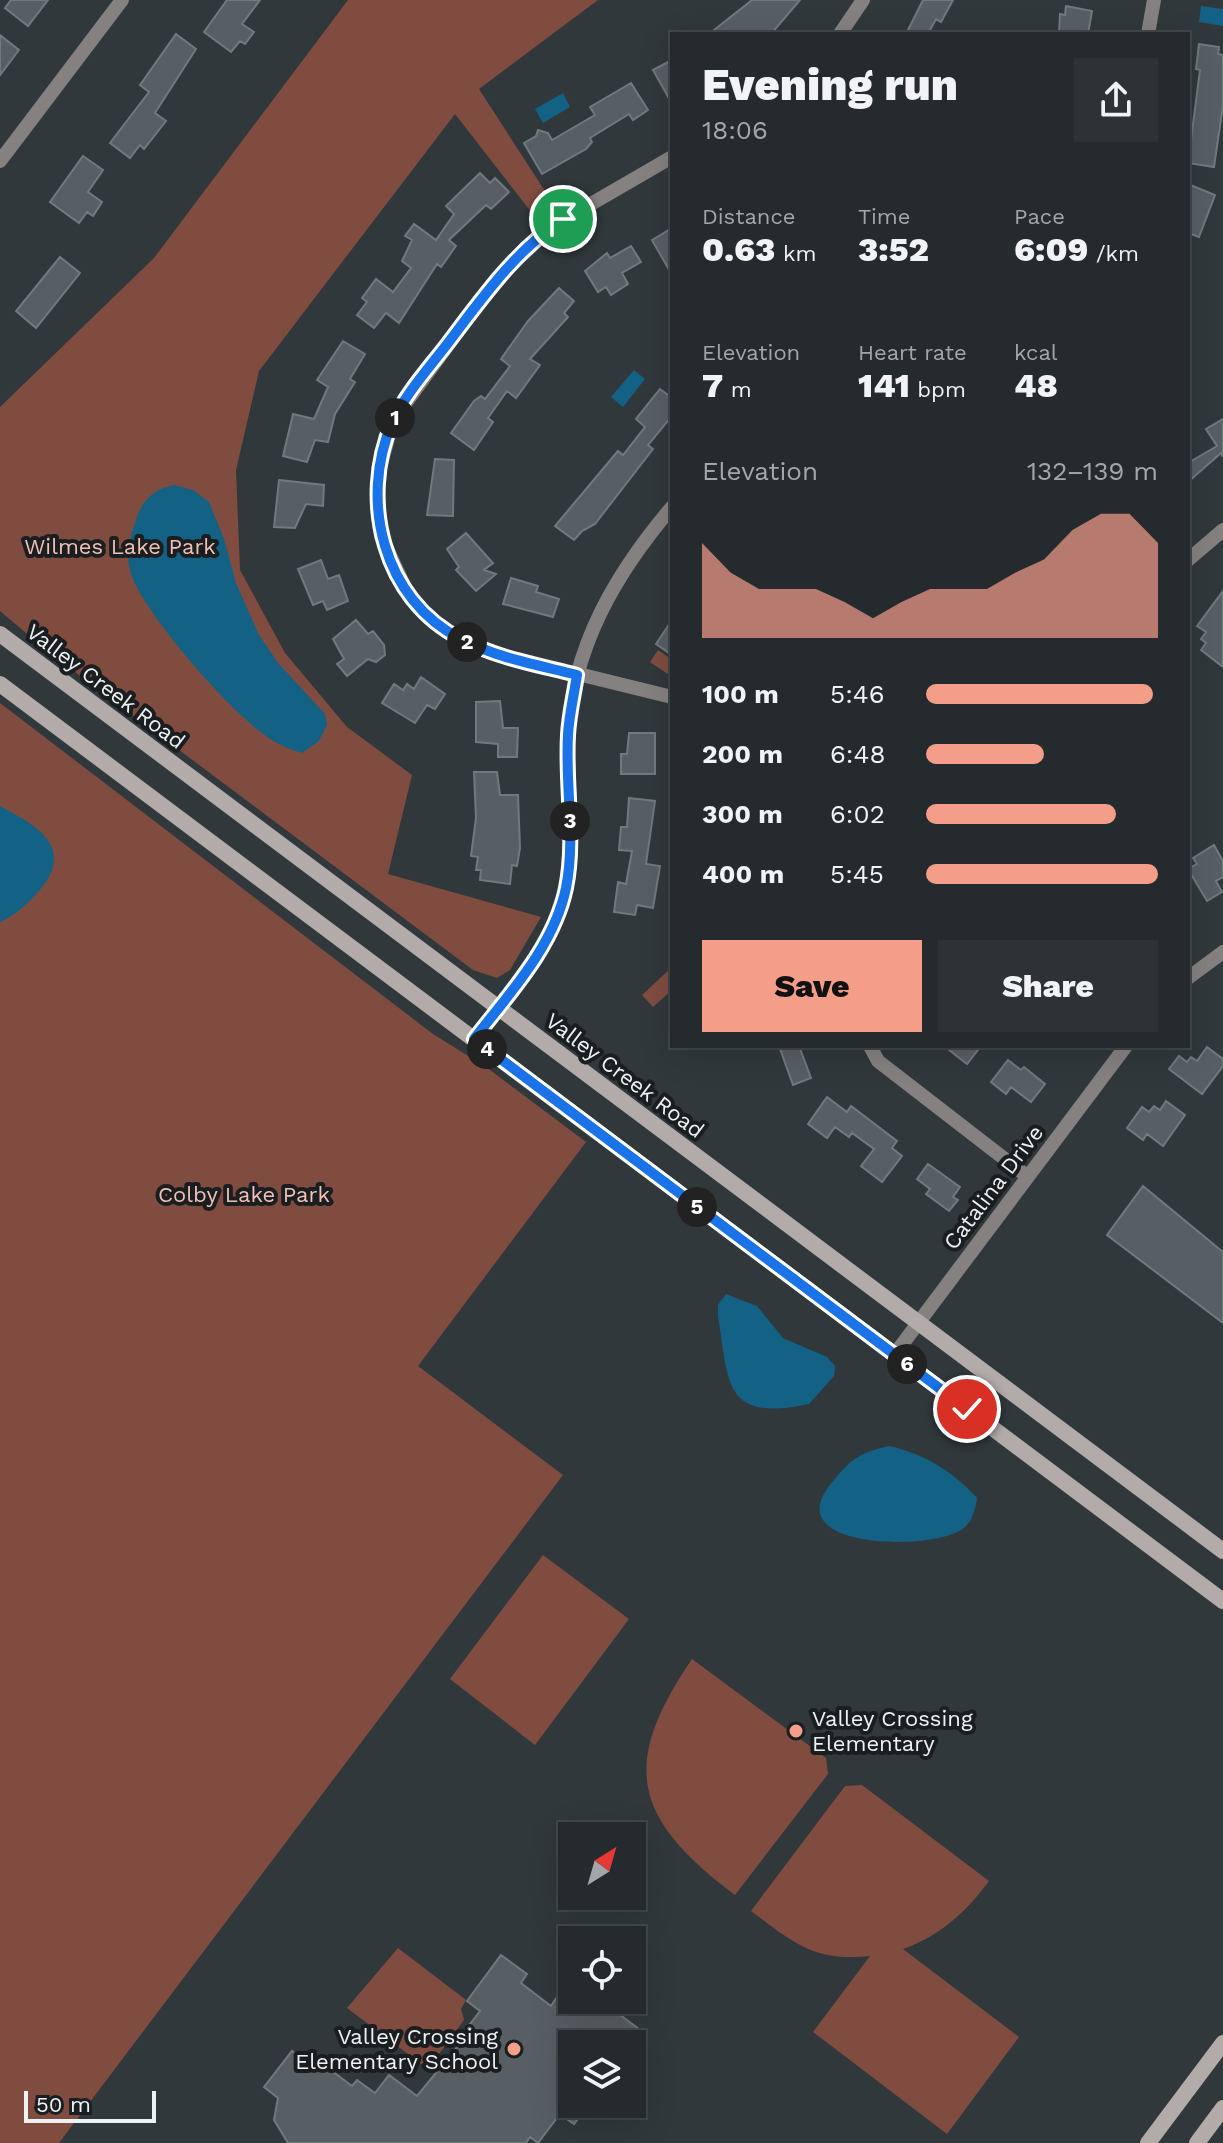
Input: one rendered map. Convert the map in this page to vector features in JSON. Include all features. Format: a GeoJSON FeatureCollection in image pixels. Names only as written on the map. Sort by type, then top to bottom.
{"type":"FeatureCollection","features":[{"type":"Feature","properties":{"kind":"main road","name":"Valley Creek Road"},"geometry":{"type":"LineString","coordinates":[[0,634],[1223,1551]]}},
{"type":"Feature","properties":{"kind":"main road"},"geometry":{"type":"LineString","coordinates":[[0,684],[1223,1601]]}},
{"type":"Feature","properties":{"kind":"main road"},"geometry":{"type":"LineString","coordinates":[[1148,2143],[1223,2043]]}},
{"type":"Feature","properties":{"kind":"main road"},"geometry":{"type":"LineString","coordinates":[[1197,2143],[1223,2108]]}},
{"type":"Feature","properties":{"kind":"street"},"geometry":{"type":"LineString","coordinates":[[0,161],[122,0]]}},
{"type":"Feature","properties":{"kind":"street"},"geometry":{"type":"LineString","coordinates":[[841,32],[863,0]]}},
{"type":"Feature","properties":{"kind":"street"},"geometry":{"type":"LineString","coordinates":[[1148,32],[1154,0]]}},
{"type":"Feature","properties":{"kind":"street"},"geometry":{"type":"LineString","coordinates":[[670,158],[563,219],[507,266],[393,420],[378,475],[381,536],[392,567],[410,598],[433,621],[459,639],[489,652],[670,697]]}},
{"type":"Feature","properties":{"kind":"street"},"geometry":{"type":"LineString","coordinates":[[474,1039],[535,957],[555,921],[566,889],[571,849],[568,735],[577,675],[609,592],[633,554],[670,509]]}},
{"type":"Feature","properties":{"kind":"street"},"geometry":{"type":"LineString","coordinates":[[1190,558],[1223,530]]}},
{"type":"Feature","properties":{"kind":"street"},"geometry":{"type":"LineString","coordinates":[[1190,977],[1223,952]]}},
{"type":"Feature","properties":{"kind":"street"},"geometry":{"type":"LineString","coordinates":[[871,1048],[878,1061],[1028,1177]]}},
{"type":"Feature","properties":{"kind":"street","name":"Catalina Drive"},"geometry":{"type":"LineString","coordinates":[[895,1354],[1125,1048]]}},
{"type":"Feature","properties":{"kind":"green space","name":"Wilmes Lake Park"},"geometry":{"type":"Polygon","coordinates":[[[348,0],[598,0],[479,89],[563,219],[546,231],[455,114],[259,371],[236,470],[240,570],[285,653],[347,727],[412,775],[388,874],[541,917],[510,970],[497,978],[473,970],[51,654],[0,611],[0,407],[154,258],[348,0]]]}},
{"type":"Feature","properties":{"kind":"green space"},"geometry":{"type":"Polygon","coordinates":[[[658,650],[670,658],[668,674],[650,662],[658,650]]]}},
{"type":"Feature","properties":{"kind":"green space","name":"Colby Lake Park"},"geometry":{"type":"Polygon","coordinates":[[[0,703],[433,1034],[486,1067],[586,1142],[418,1366],[563,1475],[59,2143],[0,2143],[0,703]]]}},
{"type":"Feature","properties":{"kind":"green space"},"geometry":{"type":"Polygon","coordinates":[[[670,969],[670,992],[653,1007],[642,995],[670,969]]]}},
{"type":"Feature","properties":{"kind":"green space"},"geometry":{"type":"Polygon","coordinates":[[[543,1555],[629,1619],[535,1745],[450,1679],[543,1555]]]}},
{"type":"Feature","properties":{"kind":"green space"},"geometry":{"type":"Polygon","coordinates":[[[692,1659],[826,1758],[828,1774],[735,1895],[675,1841],[658,1815],[648,1789],[647,1761],[654,1730],[692,1659]]]}},
{"type":"Feature","properties":{"kind":"green space"},"geometry":{"type":"Polygon","coordinates":[[[862,1785],[989,1881],[951,1922],[903,1949],[1019,2037],[947,2134],[813,2032],[870,1956],[819,1953],[793,1941],[751,1911],[845,1786],[862,1785]]]}},
{"type":"Feature","properties":{"kind":"green space"},"geometry":{"type":"Polygon","coordinates":[[[398,1948],[466,2000],[461,2009],[464,2020],[428,2069],[347,2008],[398,1948]]]}},
{"type":"Feature","properties":{"kind":"water"},"geometry":{"type":"Polygon","coordinates":[[[1201,6],[1223,9],[1223,26],[1199,22],[1201,6]]]}},
{"type":"Feature","properties":{"kind":"water"},"geometry":{"type":"Polygon","coordinates":[[[563,93],[570,107],[543,123],[535,109],[563,93]]]}},
{"type":"Feature","properties":{"kind":"water"},"geometry":{"type":"Polygon","coordinates":[[[634,370],[645,379],[623,407],[611,397],[634,370]]]}},
{"type":"Feature","properties":{"kind":"water"},"geometry":{"type":"Polygon","coordinates":[[[174,485],[193,490],[209,502],[224,539],[236,583],[259,635],[278,663],[325,714],[327,725],[319,741],[302,753],[262,733],[219,693],[174,641],[131,574],[129,547],[139,513],[150,496],[174,485]]]}},
{"type":"Feature","properties":{"kind":"water"},"geometry":{"type":"Polygon","coordinates":[[[0,806],[39,830],[53,850],[54,862],[50,876],[39,891],[16,913],[0,922],[0,806]]]}},
{"type":"Feature","properties":{"kind":"water"},"geometry":{"type":"Polygon","coordinates":[[[726,1294],[757,1306],[783,1338],[827,1357],[835,1366],[834,1376],[809,1404],[760,1408],[736,1393],[729,1379],[718,1316],[718,1305],[726,1294]]]}},
{"type":"Feature","properties":{"kind":"water"},"geometry":{"type":"Polygon","coordinates":[[[889,1446],[937,1465],[977,1498],[965,1527],[944,1537],[892,1542],[841,1533],[824,1522],[820,1506],[837,1476],[862,1455],[889,1446]]]}},
{"type":"Feature","properties":{"kind":"building"},"geometry":{"type":"Polygon","coordinates":[[[11,0],[48,0],[28,26],[5,8],[11,0]]]}},
{"type":"Feature","properties":{"kind":"building"},"geometry":{"type":"Polygon","coordinates":[[[227,0],[260,0],[242,24],[254,32],[245,44],[240,41],[231,52],[204,32],[227,0]]]}},
{"type":"Feature","properties":{"kind":"building"},"geometry":{"type":"Polygon","coordinates":[[[752,0],[800,0],[773,32],[712,32],[752,0]]]}},
{"type":"Feature","properties":{"kind":"building"},"geometry":{"type":"Polygon","coordinates":[[[923,0],[953,0],[941,22],[936,19],[929,32],[907,32],[923,0]]]}},
{"type":"Feature","properties":{"kind":"building"},"geometry":{"type":"Polygon","coordinates":[[[1066,6],[1092,11],[1088,32],[1059,32],[1060,14],[1065,15],[1066,6]]]}},
{"type":"Feature","properties":{"kind":"building"},"geometry":{"type":"Polygon","coordinates":[[[176,34],[196,49],[155,113],[166,121],[144,149],[140,145],[130,158],[110,143],[149,92],[140,85],[176,34]]]}},
{"type":"Feature","properties":{"kind":"building"},"geometry":{"type":"Polygon","coordinates":[[[0,35],[19,50],[0,75],[0,35]]]}},
{"type":"Feature","properties":{"kind":"building"},"geometry":{"type":"Polygon","coordinates":[[[1199,44],[1219,47],[1218,54],[1223,55],[1223,105],[1214,167],[1190,163],[1200,70],[1196,69],[1199,44]]]}},
{"type":"Feature","properties":{"kind":"building"},"geometry":{"type":"Polygon","coordinates":[[[670,61],[670,100],[653,70],[670,61]]]}},
{"type":"Feature","properties":{"kind":"building"},"geometry":{"type":"Polygon","coordinates":[[[631,83],[648,110],[633,120],[629,114],[590,138],[592,142],[586,149],[542,174],[524,143],[536,136],[538,130],[548,133],[552,140],[595,115],[590,107],[631,83]]]}},
{"type":"Feature","properties":{"kind":"building"},"geometry":{"type":"Polygon","coordinates":[[[83,156],[103,170],[88,192],[102,202],[93,216],[87,212],[79,223],[50,202],[83,156]]]}},
{"type":"Feature","properties":{"kind":"building"},"geometry":{"type":"Polygon","coordinates":[[[480,173],[490,183],[495,178],[509,192],[491,209],[486,205],[449,240],[456,246],[441,267],[437,264],[399,323],[386,313],[374,328],[357,315],[367,302],[362,298],[376,279],[393,292],[411,268],[402,261],[412,240],[405,236],[414,224],[436,240],[454,214],[446,206],[480,173]]]}},
{"type":"Feature","properties":{"kind":"building"},"geometry":{"type":"Polygon","coordinates":[[[1190,185],[1215,195],[1199,237],[1190,234],[1190,185]]]}},
{"type":"Feature","properties":{"kind":"building"},"geometry":{"type":"Polygon","coordinates":[[[670,229],[670,272],[652,240],[670,229]]]}},
{"type":"Feature","properties":{"kind":"building"},"geometry":{"type":"Polygon","coordinates":[[[631,246],[641,262],[622,273],[628,284],[611,295],[606,287],[598,292],[585,271],[607,253],[610,258],[631,246]]]}},
{"type":"Feature","properties":{"kind":"building"},"geometry":{"type":"Polygon","coordinates":[[[60,257],[80,273],[36,328],[16,311],[60,257]]]}},
{"type":"Feature","properties":{"kind":"building"},"geometry":{"type":"Polygon","coordinates":[[[559,288],[574,301],[564,313],[568,317],[530,359],[540,365],[516,398],[507,391],[488,418],[493,422],[474,450],[451,433],[474,401],[481,396],[485,399],[510,366],[501,359],[528,321],[559,288]]]}},
{"type":"Feature","properties":{"kind":"building"},"geometry":{"type":"Polygon","coordinates":[[[343,341],[365,354],[350,379],[355,382],[335,414],[328,442],[315,440],[307,462],[283,456],[293,414],[314,419],[328,387],[317,380],[343,341]]]}},
{"type":"Feature","properties":{"kind":"building"},"geometry":{"type":"Polygon","coordinates":[[[660,389],[670,396],[670,418],[648,445],[653,449],[595,524],[574,540],[555,526],[618,451],[623,455],[645,427],[636,419],[660,389]]]}},
{"type":"Feature","properties":{"kind":"building"},"geometry":{"type":"Polygon","coordinates":[[[1223,419],[1223,457],[1221,453],[1190,480],[1190,462],[1217,446],[1206,429],[1223,419]]]}},
{"type":"Feature","properties":{"kind":"building"},"geometry":{"type":"Polygon","coordinates":[[[435,459],[454,460],[453,516],[427,515],[435,459]]]}},
{"type":"Feature","properties":{"kind":"building"},"geometry":{"type":"Polygon","coordinates":[[[279,480],[324,485],[323,506],[306,504],[295,528],[274,527],[279,480]]]}},
{"type":"Feature","properties":{"kind":"building"},"geometry":{"type":"Polygon","coordinates":[[[466,533],[493,563],[484,570],[496,574],[476,591],[456,570],[459,567],[447,549],[466,533]]]}},
{"type":"Feature","properties":{"kind":"building"},"geometry":{"type":"Polygon","coordinates":[[[321,560],[328,579],[339,575],[348,601],[327,610],[323,601],[313,605],[298,569],[321,560]]]}},
{"type":"Feature","properties":{"kind":"building"},"geometry":{"type":"Polygon","coordinates":[[[511,578],[538,586],[536,592],[559,599],[553,617],[503,604],[511,578]]]}},
{"type":"Feature","properties":{"kind":"building"},"geometry":{"type":"Polygon","coordinates":[[[1223,591],[1223,667],[1201,650],[1206,643],[1201,639],[1206,632],[1197,626],[1223,591]]]}},
{"type":"Feature","properties":{"kind":"building"},"geometry":{"type":"Polygon","coordinates":[[[356,620],[368,634],[373,631],[384,645],[385,655],[376,662],[368,659],[347,676],[337,664],[344,659],[333,639],[356,620]]]}},
{"type":"Feature","properties":{"kind":"building"},"geometry":{"type":"Polygon","coordinates":[[[670,623],[670,654],[656,644],[670,623]]]}},
{"type":"Feature","properties":{"kind":"building"},"geometry":{"type":"Polygon","coordinates":[[[421,677],[445,694],[435,709],[427,705],[415,723],[382,703],[394,684],[403,690],[407,684],[414,689],[421,677]]]}},
{"type":"Feature","properties":{"kind":"building"},"geometry":{"type":"Polygon","coordinates":[[[500,701],[503,728],[518,728],[517,757],[498,757],[498,744],[476,742],[476,702],[500,701]]]}},
{"type":"Feature","properties":{"kind":"building"},"geometry":{"type":"Polygon","coordinates":[[[629,733],[655,733],[655,774],[621,774],[621,754],[627,754],[629,733]]]}},
{"type":"Feature","properties":{"kind":"building"},"geometry":{"type":"Polygon","coordinates":[[[474,772],[497,772],[500,795],[518,795],[520,848],[517,866],[512,865],[510,884],[480,880],[481,870],[476,870],[478,857],[471,856],[476,818],[474,772]]]}},
{"type":"Feature","properties":{"kind":"building"},"geometry":{"type":"Polygon","coordinates":[[[629,798],[655,801],[646,864],[660,866],[653,908],[637,905],[635,915],[614,912],[618,882],[626,884],[632,851],[619,850],[621,827],[627,827],[629,798]]]}},
{"type":"Feature","properties":{"kind":"building"},"geometry":{"type":"Polygon","coordinates":[[[1214,845],[1223,861],[1223,877],[1216,881],[1222,892],[1207,901],[1190,872],[1190,868],[1197,864],[1193,858],[1214,845]]]}},
{"type":"Feature","properties":{"kind":"building"},"geometry":{"type":"Polygon","coordinates":[[[1207,1047],[1223,1059],[1223,1066],[1202,1094],[1169,1069],[1179,1056],[1187,1062],[1191,1057],[1197,1061],[1207,1047]]]}},
{"type":"Feature","properties":{"kind":"building"},"geometry":{"type":"Polygon","coordinates":[[[780,1048],[800,1048],[811,1078],[793,1085],[780,1048]]]}},
{"type":"Feature","properties":{"kind":"building"},"geometry":{"type":"Polygon","coordinates":[[[947,1048],[979,1048],[967,1064],[947,1048]]]}},
{"type":"Feature","properties":{"kind":"building"},"geometry":{"type":"Polygon","coordinates":[[[1008,1060],[1021,1070],[1024,1067],[1045,1084],[1031,1102],[1011,1087],[1006,1094],[991,1082],[1008,1060]]]}},
{"type":"Feature","properties":{"kind":"building"},"geometry":{"type":"Polygon","coordinates":[[[827,1097],[847,1112],[851,1106],[897,1141],[892,1148],[902,1156],[882,1182],[861,1166],[874,1149],[852,1133],[849,1137],[835,1127],[827,1138],[808,1124],[827,1097]]]}},
{"type":"Feature","properties":{"kind":"building"},"geometry":{"type":"Polygon","coordinates":[[[1166,1101],[1185,1115],[1163,1146],[1147,1134],[1143,1140],[1127,1128],[1142,1107],[1149,1112],[1154,1106],[1160,1110],[1166,1101]]]}},
{"type":"Feature","properties":{"kind":"building"},"geometry":{"type":"Polygon","coordinates":[[[928,1164],[960,1187],[953,1197],[958,1200],[949,1211],[926,1194],[930,1189],[917,1179],[928,1164]]]}},
{"type":"Feature","properties":{"kind":"building"},"geometry":{"type":"Polygon","coordinates":[[[1143,1186],[1223,1252],[1223,1323],[1107,1235],[1143,1186]]]}},
{"type":"Feature","properties":{"kind":"building","name":"Valley Crossing Elementary School"},"geometry":{"type":"Polygon","coordinates":[[[501,1955],[527,1974],[521,1983],[551,2006],[558,1998],[558,2014],[619,2014],[640,2030],[558,2030],[558,2117],[538,2143],[530,2137],[526,2143],[288,2143],[274,2120],[278,2098],[264,2087],[292,2051],[312,2066],[316,2059],[352,2086],[357,2080],[375,2093],[389,2075],[417,2096],[468,2034],[464,2032],[480,2011],[467,2001],[501,1955]]]}},
{"type":"Feature","properties":{"kind":"place","name":"Valley Crossing Elementary"},"geometry":{"type":"Point","coordinates":[796,1731]}},
{"type":"Feature","properties":{"kind":"place","name":"Valley Crossing Elementary School"},"geometry":{"type":"Point","coordinates":[514,2049]}},
{"type":"Feature","properties":{"kind":"route"},"geometry":{"type":"LineString","coordinates":[[563,219],[507,266],[409,395],[393,420],[378,475],[377,507],[381,536],[392,567],[410,598],[433,621],[459,639],[489,652],[577,675],[568,735],[571,849],[566,889],[555,921],[535,957],[474,1039],[967,1409]]}}]}
